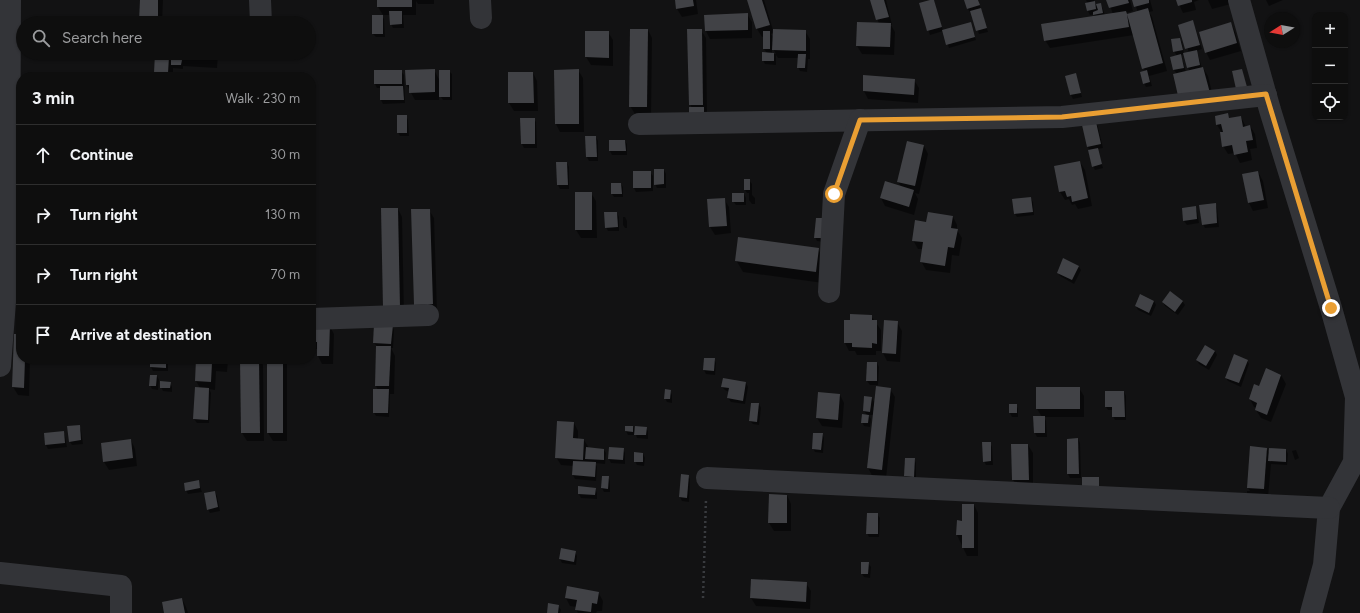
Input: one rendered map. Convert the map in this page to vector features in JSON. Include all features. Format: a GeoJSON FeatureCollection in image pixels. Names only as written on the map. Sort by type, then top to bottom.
{"type":"FeatureCollection","features":[{"type":"Feature","properties":{"kind":"street"},"geometry":{"type":"LineString","coordinates":[[0,366],[12,321],[8,264],[15,212],[10,0]]}},
{"type":"Feature","properties":{"kind":"street"},"geometry":{"type":"LineString","coordinates":[[260,0],[261,16]]}},
{"type":"Feature","properties":{"kind":"street"},"geometry":{"type":"LineString","coordinates":[[1239,0],[1356,397],[1354,462],[1329,508],[1324,565],[1311,613]]}},
{"type":"Feature","properties":{"kind":"street"},"geometry":{"type":"LineString","coordinates":[[639,124],[1062,117],[1266,94]]}},
{"type":"Feature","properties":{"kind":"street"},"geometry":{"type":"LineString","coordinates":[[829,292],[834,194],[860,120]]}},
{"type":"Feature","properties":{"kind":"street"},"geometry":{"type":"LineString","coordinates":[[316,319],[428,315]]}},
{"type":"Feature","properties":{"kind":"street"},"geometry":{"type":"LineString","coordinates":[[707,478],[1329,508]]}},
{"type":"Feature","properties":{"kind":"street"},"geometry":{"type":"LineString","coordinates":[[0,573],[121,586],[121,613]]}},
{"type":"Feature","properties":{"kind":"path"},"geometry":{"type":"LineString","coordinates":[[703,598],[707,478]]}},
{"type":"Feature","properties":{"kind":"building"},"geometry":{"type":"Polygon","coordinates":[[[140,0],[158,0],[158,16],[139,16],[140,0]]]}},
{"type":"Feature","properties":{"kind":"building"},"geometry":{"type":"Polygon","coordinates":[[[377,0],[412,0],[412,7],[377,7],[377,0]]]}},
{"type":"Feature","properties":{"kind":"building"},"geometry":{"type":"Polygon","coordinates":[[[675,0],[693,0],[694,6],[676,9],[675,0]]]}},
{"type":"Feature","properties":{"kind":"building"},"geometry":{"type":"Polygon","coordinates":[[[747,0],[762,0],[770,25],[756,29],[747,0]]]}},
{"type":"Feature","properties":{"kind":"building"},"geometry":{"type":"Polygon","coordinates":[[[870,0],[884,0],[889,17],[876,20],[870,0]]]}},
{"type":"Feature","properties":{"kind":"building"},"geometry":{"type":"Polygon","coordinates":[[[934,0],[942,27],[927,31],[919,3],[934,0]]]}},
{"type":"Feature","properties":{"kind":"building"},"geometry":{"type":"Polygon","coordinates":[[[964,0],[978,0],[980,5],[967,9],[964,0]]]}},
{"type":"Feature","properties":{"kind":"building"},"geometry":{"type":"Polygon","coordinates":[[[1106,0],[1128,0],[1129,3],[1109,8],[1106,0]]]}},
{"type":"Feature","properties":{"kind":"building"},"geometry":{"type":"Polygon","coordinates":[[[1132,0],[1149,0],[1149,3],[1134,7],[1132,0]]]}},
{"type":"Feature","properties":{"kind":"building"},"geometry":{"type":"Polygon","coordinates":[[[1176,0],[1192,0],[1192,2],[1178,6],[1176,0]]]}},
{"type":"Feature","properties":{"kind":"building"},"geometry":{"type":"Polygon","coordinates":[[[1095,1],[1096,9],[1087,11],[1085,3],[1095,1]]]}},
{"type":"Feature","properties":{"kind":"building"},"geometry":{"type":"Polygon","coordinates":[[[1101,3],[1103,13],[1093,15],[1093,12],[1098,10],[1096,4],[1101,3]]]}},
{"type":"Feature","properties":{"kind":"building"},"geometry":{"type":"Polygon","coordinates":[[[981,8],[987,28],[976,31],[970,11],[981,8]]]}},
{"type":"Feature","properties":{"kind":"building"},"geometry":{"type":"Polygon","coordinates":[[[1148,8],[1163,63],[1142,69],[1127,14],[1148,8]]]}},
{"type":"Feature","properties":{"kind":"building"},"geometry":{"type":"Polygon","coordinates":[[[389,11],[402,11],[402,24],[390,25],[389,11]]]}},
{"type":"Feature","properties":{"kind":"building"},"geometry":{"type":"Polygon","coordinates":[[[1126,11],[1129,27],[1044,41],[1041,24],[1126,11]]]}},
{"type":"Feature","properties":{"kind":"building"},"geometry":{"type":"Polygon","coordinates":[[[748,13],[748,30],[705,31],[704,15],[748,13]]]}},
{"type":"Feature","properties":{"kind":"building"},"geometry":{"type":"Polygon","coordinates":[[[372,15],[383,15],[383,34],[372,34],[372,15]]]}},
{"type":"Feature","properties":{"kind":"building"},"geometry":{"type":"Polygon","coordinates":[[[1193,20],[1200,45],[1185,49],[1178,25],[1193,20]]]}},
{"type":"Feature","properties":{"kind":"building"},"geometry":{"type":"Polygon","coordinates":[[[857,22],[891,23],[890,47],[856,46],[857,22]]]}},
{"type":"Feature","properties":{"kind":"building"},"geometry":{"type":"Polygon","coordinates":[[[971,22],[975,37],[946,45],[942,30],[971,22]]]}},
{"type":"Feature","properties":{"kind":"building"},"geometry":{"type":"Polygon","coordinates":[[[1231,22],[1237,43],[1205,53],[1199,32],[1231,22]]]}},
{"type":"Feature","properties":{"kind":"building"},"geometry":{"type":"Polygon","coordinates":[[[630,29],[648,29],[647,107],[629,107],[630,29]]]}},
{"type":"Feature","properties":{"kind":"building"},"geometry":{"type":"Polygon","coordinates":[[[687,29],[702,29],[703,105],[689,105],[687,29]]]}},
{"type":"Feature","properties":{"kind":"building"},"geometry":{"type":"Polygon","coordinates":[[[773,29],[806,30],[806,51],[772,50],[773,29]]]}},
{"type":"Feature","properties":{"kind":"building"},"geometry":{"type":"Polygon","coordinates":[[[585,31],[609,31],[609,58],[585,57],[585,31]]]}},
{"type":"Feature","properties":{"kind":"building"},"geometry":{"type":"Polygon","coordinates":[[[763,31],[770,31],[770,49],[763,49],[763,31]]]}},
{"type":"Feature","properties":{"kind":"building"},"geometry":{"type":"Polygon","coordinates":[[[1180,38],[1183,50],[1173,52],[1171,39],[1180,38]]]}},
{"type":"Feature","properties":{"kind":"building"},"geometry":{"type":"Polygon","coordinates":[[[1197,50],[1200,65],[1187,68],[1183,53],[1197,50]]]}},
{"type":"Feature","properties":{"kind":"building"},"geometry":{"type":"Polygon","coordinates":[[[762,52],[774,53],[774,61],[762,61],[762,52]]]}},
{"type":"Feature","properties":{"kind":"building"},"geometry":{"type":"Polygon","coordinates":[[[798,54],[806,54],[805,68],[797,68],[798,54]]]}},
{"type":"Feature","properties":{"kind":"building"},"geometry":{"type":"Polygon","coordinates":[[[1181,54],[1184,68],[1173,70],[1170,57],[1181,54]]]}},
{"type":"Feature","properties":{"kind":"building"},"geometry":{"type":"Polygon","coordinates":[[[155,60],[169,60],[168,72],[154,72],[155,60]]]}},
{"type":"Feature","properties":{"kind":"building"},"geometry":{"type":"Polygon","coordinates":[[[171,60],[182,60],[181,65],[171,65],[171,60]]]}},
{"type":"Feature","properties":{"kind":"building"},"geometry":{"type":"Polygon","coordinates":[[[1203,67],[1210,93],[1179,100],[1173,74],[1203,67]]]}},
{"type":"Feature","properties":{"kind":"building"},"geometry":{"type":"Polygon","coordinates":[[[435,69],[435,92],[409,93],[409,85],[406,85],[405,70],[435,69]]]}},
{"type":"Feature","properties":{"kind":"building"},"geometry":{"type":"Polygon","coordinates":[[[579,69],[579,124],[555,124],[554,70],[579,69]]]}},
{"type":"Feature","properties":{"kind":"building"},"geometry":{"type":"Polygon","coordinates":[[[1242,69],[1247,87],[1236,89],[1232,71],[1242,69]]]}},
{"type":"Feature","properties":{"kind":"building"},"geometry":{"type":"Polygon","coordinates":[[[374,70],[402,70],[402,84],[374,84],[374,70]]]}},
{"type":"Feature","properties":{"kind":"building"},"geometry":{"type":"Polygon","coordinates":[[[439,70],[450,70],[450,97],[439,97],[439,70]]]}},
{"type":"Feature","properties":{"kind":"building"},"geometry":{"type":"Polygon","coordinates":[[[1147,70],[1150,82],[1143,84],[1140,72],[1147,70]]]}},
{"type":"Feature","properties":{"kind":"building"},"geometry":{"type":"Polygon","coordinates":[[[508,72],[533,72],[534,103],[508,103],[508,72]]]}},
{"type":"Feature","properties":{"kind":"building"},"geometry":{"type":"Polygon","coordinates":[[[1076,73],[1081,93],[1070,95],[1065,76],[1076,73]]]}},
{"type":"Feature","properties":{"kind":"building"},"geometry":{"type":"Polygon","coordinates":[[[863,75],[915,79],[914,95],[863,91],[863,75]]]}},
{"type":"Feature","properties":{"kind":"building"},"geometry":{"type":"Polygon","coordinates":[[[380,86],[403,86],[404,100],[380,100],[380,86]]]}},
{"type":"Feature","properties":{"kind":"building"},"geometry":{"type":"Polygon","coordinates":[[[689,107],[704,107],[704,113],[689,114],[689,107]]]}},
{"type":"Feature","properties":{"kind":"building"},"geometry":{"type":"Polygon","coordinates":[[[1228,113],[1229,118],[1241,116],[1243,127],[1250,125],[1253,140],[1246,141],[1248,152],[1234,155],[1232,145],[1222,147],[1220,132],[1223,132],[1221,124],[1216,125],[1215,116],[1228,113]]]}},
{"type":"Feature","properties":{"kind":"building"},"geometry":{"type":"Polygon","coordinates":[[[397,115],[407,115],[407,133],[397,133],[397,115]]]}},
{"type":"Feature","properties":{"kind":"building"},"geometry":{"type":"Polygon","coordinates":[[[520,118],[535,118],[535,144],[521,144],[520,118]]]}},
{"type":"Feature","properties":{"kind":"building"},"geometry":{"type":"Polygon","coordinates":[[[1096,122],[1101,144],[1087,147],[1082,125],[1096,122]]]}},
{"type":"Feature","properties":{"kind":"building"},"geometry":{"type":"Polygon","coordinates":[[[585,136],[596,136],[597,157],[586,157],[585,136]]]}},
{"type":"Feature","properties":{"kind":"building"},"geometry":{"type":"Polygon","coordinates":[[[609,140],[625,140],[626,151],[609,151],[609,140]]]}},
{"type":"Feature","properties":{"kind":"building"},"geometry":{"type":"Polygon","coordinates":[[[907,141],[924,145],[915,186],[897,182],[907,141]]]}},
{"type":"Feature","properties":{"kind":"building"},"geometry":{"type":"Polygon","coordinates":[[[1098,148],[1102,164],[1092,167],[1088,150],[1098,148]]]}},
{"type":"Feature","properties":{"kind":"building"},"geometry":{"type":"Polygon","coordinates":[[[1080,161],[1088,198],[1072,202],[1071,196],[1067,197],[1065,191],[1059,192],[1054,166],[1080,161]]]}},
{"type":"Feature","properties":{"kind":"building"},"geometry":{"type":"Polygon","coordinates":[[[556,162],[567,162],[568,185],[557,185],[556,162]]]}},
{"type":"Feature","properties":{"kind":"building"},"geometry":{"type":"Polygon","coordinates":[[[654,169],[664,169],[664,184],[654,185],[654,169]]]}},
{"type":"Feature","properties":{"kind":"building"},"geometry":{"type":"Polygon","coordinates":[[[633,171],[651,171],[651,188],[633,188],[633,171]]]}},
{"type":"Feature","properties":{"kind":"building"},"geometry":{"type":"Polygon","coordinates":[[[1258,171],[1264,200],[1248,203],[1242,174],[1258,171]]]}},
{"type":"Feature","properties":{"kind":"building"},"geometry":{"type":"Polygon","coordinates":[[[744,179],[750,179],[750,190],[744,190],[744,179]]]}},
{"type":"Feature","properties":{"kind":"building"},"geometry":{"type":"Polygon","coordinates":[[[885,181],[914,190],[909,207],[880,198],[885,181]]]}},
{"type":"Feature","properties":{"kind":"building"},"geometry":{"type":"Polygon","coordinates":[[[611,183],[621,183],[622,194],[611,194],[611,183]]]}},
{"type":"Feature","properties":{"kind":"building"},"geometry":{"type":"Polygon","coordinates":[[[575,192],[592,192],[592,230],[575,230],[575,192]]]}},
{"type":"Feature","properties":{"kind":"building"},"geometry":{"type":"Polygon","coordinates":[[[732,193],[744,193],[744,202],[732,202],[732,193]]]}},
{"type":"Feature","properties":{"kind":"building"},"geometry":{"type":"Polygon","coordinates":[[[1031,197],[1033,212],[1014,214],[1012,199],[1031,197]]]}},
{"type":"Feature","properties":{"kind":"building"},"geometry":{"type":"Polygon","coordinates":[[[725,198],[727,226],[709,227],[707,199],[725,198]]]}},
{"type":"Feature","properties":{"kind":"building"},"geometry":{"type":"Polygon","coordinates":[[[1216,203],[1217,223],[1202,225],[1199,205],[1216,203]]]}},
{"type":"Feature","properties":{"kind":"building"},"geometry":{"type":"Polygon","coordinates":[[[1196,206],[1197,219],[1183,221],[1182,208],[1196,206]]]}},
{"type":"Feature","properties":{"kind":"building"},"geometry":{"type":"Polygon","coordinates":[[[381,208],[398,208],[400,307],[383,308],[381,208]]]}},
{"type":"Feature","properties":{"kind":"building"},"geometry":{"type":"Polygon","coordinates":[[[411,209],[430,209],[433,304],[414,305],[411,209]]]}},
{"type":"Feature","properties":{"kind":"building"},"geometry":{"type":"Polygon","coordinates":[[[604,212],[617,212],[618,227],[605,228],[604,212]]]}},
{"type":"Feature","properties":{"kind":"building"},"geometry":{"type":"Polygon","coordinates":[[[928,212],[953,216],[951,228],[958,229],[954,248],[948,247],[945,266],[920,262],[923,242],[912,241],[915,220],[926,222],[928,212]]]}},
{"type":"Feature","properties":{"kind":"building"},"geometry":{"type":"Polygon","coordinates":[[[816,218],[824,218],[822,238],[814,238],[816,218]]]}},
{"type":"Feature","properties":{"kind":"building"},"geometry":{"type":"Polygon","coordinates":[[[738,237],[819,248],[816,272],[735,261],[738,237]]]}},
{"type":"Feature","properties":{"kind":"building"},"geometry":{"type":"Polygon","coordinates":[[[1063,258],[1079,266],[1072,280],[1057,273],[1063,258]]]}},
{"type":"Feature","properties":{"kind":"building"},"geometry":{"type":"Polygon","coordinates":[[[1170,291],[1183,301],[1175,312],[1162,302],[1170,291]]]}},
{"type":"Feature","properties":{"kind":"building"},"geometry":{"type":"Polygon","coordinates":[[[1140,294],[1154,301],[1149,313],[1135,306],[1140,294]]]}},
{"type":"Feature","properties":{"kind":"building"},"geometry":{"type":"Polygon","coordinates":[[[850,314],[872,315],[872,320],[877,320],[877,344],[872,343],[872,348],[852,347],[852,343],[844,343],[844,320],[850,320],[850,314]]]}},
{"type":"Feature","properties":{"kind":"building"},"geometry":{"type":"Polygon","coordinates":[[[884,320],[898,321],[896,354],[882,353],[884,320]]]}},
{"type":"Feature","properties":{"kind":"building"},"geometry":{"type":"Polygon","coordinates":[[[316,324],[330,324],[329,356],[317,356],[316,324]]]}},
{"type":"Feature","properties":{"kind":"building"},"geometry":{"type":"Polygon","coordinates":[[[374,324],[393,325],[391,344],[373,343],[374,324]]]}},
{"type":"Feature","properties":{"kind":"building"},"geometry":{"type":"Polygon","coordinates":[[[14,334],[16,334],[16,364],[25,364],[24,388],[12,387],[14,334]]]}},
{"type":"Feature","properties":{"kind":"building"},"geometry":{"type":"Polygon","coordinates":[[[1205,345],[1215,351],[1206,366],[1196,360],[1205,345]]]}},
{"type":"Feature","properties":{"kind":"building"},"geometry":{"type":"Polygon","coordinates":[[[376,346],[391,346],[389,386],[375,386],[376,346]]]}},
{"type":"Feature","properties":{"kind":"building"},"geometry":{"type":"Polygon","coordinates":[[[1234,354],[1248,360],[1239,383],[1225,378],[1234,354]]]}},
{"type":"Feature","properties":{"kind":"building"},"geometry":{"type":"Polygon","coordinates":[[[704,358],[715,358],[714,371],[703,370],[704,358]]]}},
{"type":"Feature","properties":{"kind":"building"},"geometry":{"type":"Polygon","coordinates":[[[867,362],[877,362],[877,381],[866,381],[867,362]]]}},
{"type":"Feature","properties":{"kind":"building"},"geometry":{"type":"Polygon","coordinates":[[[150,364],[166,364],[166,368],[150,367],[150,364]]]}},
{"type":"Feature","properties":{"kind":"building"},"geometry":{"type":"Polygon","coordinates":[[[196,364],[212,364],[211,382],[195,381],[196,364]]]}},
{"type":"Feature","properties":{"kind":"building"},"geometry":{"type":"Polygon","coordinates":[[[240,364],[259,364],[260,433],[241,433],[240,364]]]}},
{"type":"Feature","properties":{"kind":"building"},"geometry":{"type":"Polygon","coordinates":[[[267,364],[283,364],[283,433],[267,433],[267,364]]]}},
{"type":"Feature","properties":{"kind":"building"},"geometry":{"type":"Polygon","coordinates":[[[1266,368],[1281,375],[1267,415],[1255,410],[1257,403],[1249,399],[1254,384],[1259,386],[1266,368]]]}},
{"type":"Feature","properties":{"kind":"building"},"geometry":{"type":"Polygon","coordinates":[[[150,375],[157,375],[156,386],[149,386],[150,375]]]}},
{"type":"Feature","properties":{"kind":"building"},"geometry":{"type":"Polygon","coordinates":[[[723,378],[746,382],[743,401],[727,398],[729,388],[721,387],[723,378]]]}},
{"type":"Feature","properties":{"kind":"building"},"geometry":{"type":"Polygon","coordinates":[[[160,381],[171,382],[170,388],[160,388],[160,381]]]}},
{"type":"Feature","properties":{"kind":"building"},"geometry":{"type":"Polygon","coordinates":[[[876,386],[891,388],[882,470],[867,468],[876,386]]]}},
{"type":"Feature","properties":{"kind":"building"},"geometry":{"type":"Polygon","coordinates":[[[195,387],[209,388],[208,420],[193,419],[195,387]]]}},
{"type":"Feature","properties":{"kind":"building"},"geometry":{"type":"Polygon","coordinates":[[[1036,387],[1080,387],[1080,409],[1036,409],[1036,387]]]}},
{"type":"Feature","properties":{"kind":"building"},"geometry":{"type":"Polygon","coordinates":[[[373,389],[389,389],[388,413],[373,413],[373,389]]]}},
{"type":"Feature","properties":{"kind":"building"},"geometry":{"type":"Polygon","coordinates":[[[665,389],[671,390],[670,399],[664,399],[665,389]]]}},
{"type":"Feature","properties":{"kind":"building"},"geometry":{"type":"Polygon","coordinates":[[[1105,391],[1124,391],[1125,417],[1112,417],[1112,407],[1105,407],[1105,391]]]}},
{"type":"Feature","properties":{"kind":"building"},"geometry":{"type":"Polygon","coordinates":[[[818,392],[840,394],[838,420],[816,418],[818,392]]]}},
{"type":"Feature","properties":{"kind":"building"},"geometry":{"type":"Polygon","coordinates":[[[864,396],[872,397],[870,412],[863,411],[864,396]]]}},
{"type":"Feature","properties":{"kind":"building"},"geometry":{"type":"Polygon","coordinates":[[[751,403],[759,403],[757,422],[749,421],[751,403]]]}},
{"type":"Feature","properties":{"kind":"building"},"geometry":{"type":"Polygon","coordinates":[[[1009,404],[1017,404],[1017,413],[1009,413],[1009,404]]]}},
{"type":"Feature","properties":{"kind":"building"},"geometry":{"type":"Polygon","coordinates":[[[862,414],[869,415],[868,423],[861,423],[862,414]]]}},
{"type":"Feature","properties":{"kind":"building"},"geometry":{"type":"Polygon","coordinates":[[[1033,416],[1045,416],[1045,433],[1034,433],[1033,416]]]}},
{"type":"Feature","properties":{"kind":"building"},"geometry":{"type":"Polygon","coordinates":[[[557,421],[574,422],[573,438],[584,439],[583,460],[555,458],[557,421]]]}},
{"type":"Feature","properties":{"kind":"building"},"geometry":{"type":"Polygon","coordinates":[[[80,425],[81,440],[69,442],[67,426],[80,425]]]}},
{"type":"Feature","properties":{"kind":"building"},"geometry":{"type":"Polygon","coordinates":[[[625,426],[633,426],[633,432],[625,431],[625,426]]]}},
{"type":"Feature","properties":{"kind":"building"},"geometry":{"type":"Polygon","coordinates":[[[635,426],[647,427],[646,435],[634,435],[635,426]]]}},
{"type":"Feature","properties":{"kind":"building"},"geometry":{"type":"Polygon","coordinates":[[[64,431],[65,443],[45,445],[44,433],[64,431]]]}},
{"type":"Feature","properties":{"kind":"building"},"geometry":{"type":"Polygon","coordinates":[[[813,433],[823,433],[821,450],[812,449],[813,433]]]}},
{"type":"Feature","properties":{"kind":"building"},"geometry":{"type":"Polygon","coordinates":[[[1078,438],[1079,474],[1067,474],[1067,439],[1078,438]]]}},
{"type":"Feature","properties":{"kind":"building"},"geometry":{"type":"Polygon","coordinates":[[[131,439],[133,458],[103,462],[101,443],[131,439]]]}},
{"type":"Feature","properties":{"kind":"building"},"geometry":{"type":"Polygon","coordinates":[[[982,442],[991,442],[991,461],[983,462],[982,442]]]}},
{"type":"Feature","properties":{"kind":"building"},"geometry":{"type":"Polygon","coordinates":[[[1011,444],[1028,444],[1029,480],[1012,480],[1011,444]]]}},
{"type":"Feature","properties":{"kind":"building"},"geometry":{"type":"Polygon","coordinates":[[[1250,446],[1267,448],[1264,489],[1247,488],[1250,446]]]}},
{"type":"Feature","properties":{"kind":"building"},"geometry":{"type":"Polygon","coordinates":[[[586,447],[604,449],[604,460],[585,459],[586,447]]]}},
{"type":"Feature","properties":{"kind":"building"},"geometry":{"type":"Polygon","coordinates":[[[609,447],[624,448],[623,460],[608,459],[609,447]]]}},
{"type":"Feature","properties":{"kind":"building"},"geometry":{"type":"Polygon","coordinates":[[[1269,448],[1286,449],[1286,462],[1268,461],[1269,448]]]}},
{"type":"Feature","properties":{"kind":"building"},"geometry":{"type":"Polygon","coordinates":[[[634,452],[643,453],[643,462],[634,462],[634,452]]]}},
{"type":"Feature","properties":{"kind":"building"},"geometry":{"type":"Polygon","coordinates":[[[905,458],[915,458],[914,477],[904,476],[905,458]]]}},
{"type":"Feature","properties":{"kind":"building"},"geometry":{"type":"Polygon","coordinates":[[[573,461],[596,462],[595,477],[572,475],[573,461]]]}},
{"type":"Feature","properties":{"kind":"building"},"geometry":{"type":"Polygon","coordinates":[[[681,474],[689,475],[687,498],[679,497],[681,474]]]}},
{"type":"Feature","properties":{"kind":"building"},"geometry":{"type":"Polygon","coordinates":[[[602,476],[609,476],[608,489],[601,488],[602,476]]]}},
{"type":"Feature","properties":{"kind":"building"},"geometry":{"type":"Polygon","coordinates":[[[1082,477],[1099,477],[1099,487],[1082,487],[1082,477]]]}},
{"type":"Feature","properties":{"kind":"building"},"geometry":{"type":"Polygon","coordinates":[[[199,480],[200,488],[185,491],[184,483],[199,480]]]}},
{"type":"Feature","properties":{"kind":"building"},"geometry":{"type":"Polygon","coordinates":[[[578,486],[596,488],[595,495],[578,494],[578,486]]]}},
{"type":"Feature","properties":{"kind":"building"},"geometry":{"type":"Polygon","coordinates":[[[215,491],[218,507],[207,510],[204,493],[215,491]]]}},
{"type":"Feature","properties":{"kind":"building"},"geometry":{"type":"Polygon","coordinates":[[[769,494],[787,495],[787,523],[768,523],[769,494]]]}},
{"type":"Feature","properties":{"kind":"building"},"geometry":{"type":"Polygon","coordinates":[[[962,504],[974,504],[974,548],[962,548],[962,535],[956,535],[957,520],[962,521],[962,504]]]}},
{"type":"Feature","properties":{"kind":"building"},"geometry":{"type":"Polygon","coordinates":[[[867,513],[878,513],[878,534],[866,534],[867,513]]]}},
{"type":"Feature","properties":{"kind":"building"},"geometry":{"type":"Polygon","coordinates":[[[561,548],[576,551],[574,562],[559,559],[561,548]]]}},
{"type":"Feature","properties":{"kind":"building"},"geometry":{"type":"Polygon","coordinates":[[[861,562],[869,562],[868,574],[861,574],[861,562]]]}},
{"type":"Feature","properties":{"kind":"building"},"geometry":{"type":"Polygon","coordinates":[[[751,579],[807,582],[806,602],[750,598],[751,579]]]}},
{"type":"Feature","properties":{"kind":"building"},"geometry":{"type":"Polygon","coordinates":[[[567,586],[599,592],[597,604],[592,603],[591,612],[575,610],[577,600],[565,598],[567,586]]]}},
{"type":"Feature","properties":{"kind":"building"},"geometry":{"type":"Polygon","coordinates":[[[182,598],[185,613],[164,613],[162,602],[182,598]]]}},
{"type":"Feature","properties":{"kind":"building"},"geometry":{"type":"Polygon","coordinates":[[[548,603],[559,605],[558,613],[547,613],[548,603]]]}},
{"type":"Feature","properties":{"kind":"route"},"geometry":{"type":"LineString","coordinates":[[834,194],[860,120],[1062,117],[1266,94],[1331,308]]}}]}
